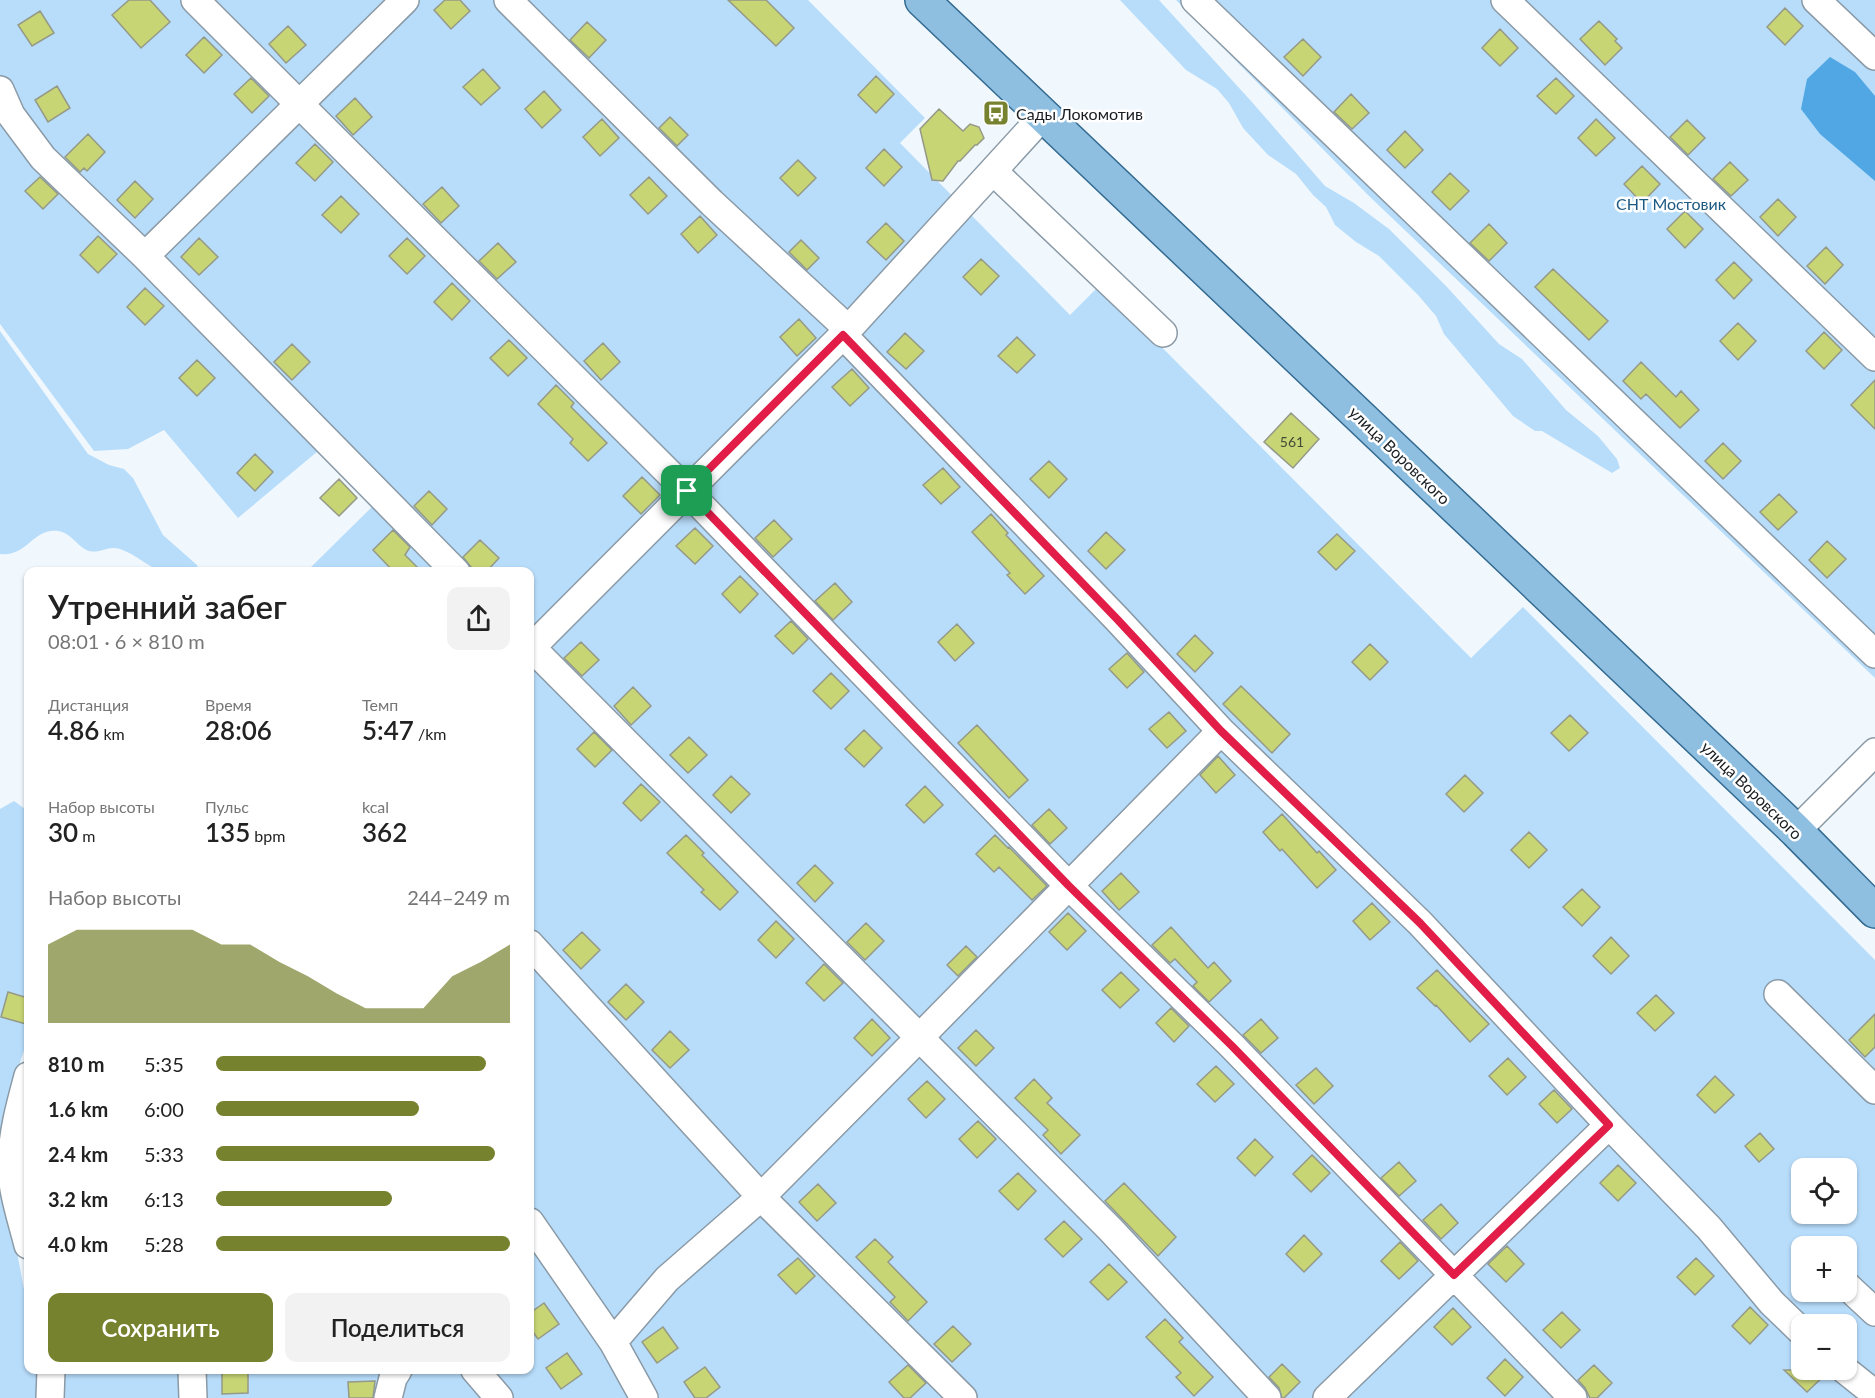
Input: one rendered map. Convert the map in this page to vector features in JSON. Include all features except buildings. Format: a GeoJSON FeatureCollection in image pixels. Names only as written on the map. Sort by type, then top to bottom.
{"type":"FeatureCollection","features":[{"type":"Feature","properties":{"kind":"main road","name":"улица Воровского"},"geometry":{"type":"LineString","coordinates":[[922,0],[1796,831],[1875,911]]}},
{"type":"Feature","properties":{"kind":"lane"},"geometry":{"type":"LineString","coordinates":[[195,0],[687,491],[1068,885],[1232,1046],[1573,1398]]}},
{"type":"Feature","properties":{"kind":"lane"},"geometry":{"type":"LineString","coordinates":[[145,256],[405,0]]}},
{"type":"Feature","properties":{"kind":"lane"},"geometry":{"type":"LineString","coordinates":[[508,0],[712,203],[846,332],[1221,731],[1420,923],[1709,1228],[1772,1303],[1791,1321]]}},
{"type":"Feature","properties":{"kind":"lane"},"geometry":{"type":"LineString","coordinates":[[1195,0],[1875,654]]}},
{"type":"Feature","properties":{"kind":"lane"},"geometry":{"type":"LineString","coordinates":[[1505,0],[1875,357]]}},
{"type":"Feature","properties":{"kind":"lane"},"geometry":{"type":"LineString","coordinates":[[1816,0],[1875,57]]}},
{"type":"Feature","properties":{"kind":"lane"},"geometry":{"type":"LineString","coordinates":[[0,90],[11,115],[43,158],[145,256],[451,567]]}},
{"type":"Feature","properties":{"kind":"lane"},"geometry":{"type":"LineString","coordinates":[[534,644],[846,332],[1042,116]]}},
{"type":"Feature","properties":{"kind":"lane"},"geometry":{"type":"LineString","coordinates":[[993,171],[1163,333]]}},
{"type":"Feature","properties":{"kind":"lane"},"geometry":{"type":"LineString","coordinates":[[534,652],[1111,1230],[1267,1398]]}},
{"type":"Feature","properties":{"kind":"lane"},"geometry":{"type":"LineString","coordinates":[[613,1342],[667,1279],[761,1197],[1221,731]]}},
{"type":"Feature","properties":{"kind":"lane"},"geometry":{"type":"LineString","coordinates":[[1796,831],[1875,752]]}},
{"type":"Feature","properties":{"kind":"lane"},"geometry":{"type":"LineString","coordinates":[[534,948],[761,1197],[963,1398]]}},
{"type":"Feature","properties":{"kind":"lane"},"geometry":{"type":"LineString","coordinates":[[1778,994],[1875,1090]]}},
{"type":"Feature","properties":{"kind":"lane"},"geometry":{"type":"LineString","coordinates":[[24,1090],[18,1111],[12,1159],[15,1196],[24,1230]]}},
{"type":"Feature","properties":{"kind":"lane"},"geometry":{"type":"LineString","coordinates":[[1327,1398],[1609,1125]]}},
{"type":"Feature","properties":{"kind":"lane"},"geometry":{"type":"LineString","coordinates":[[534,1228],[613,1342],[644,1398]]}},
{"type":"Feature","properties":{"kind":"lane"},"geometry":{"type":"LineString","coordinates":[[1857,1295],[1875,1312]]}},
{"type":"Feature","properties":{"kind":"lane"},"geometry":{"type":"LineString","coordinates":[[50,1398],[51,1374]]}},
{"type":"Feature","properties":{"kind":"lane"},"geometry":{"type":"LineString","coordinates":[[192,1374],[193,1398]]}},
{"type":"Feature","properties":{"kind":"lane"},"geometry":{"type":"LineString","coordinates":[[388,1398],[396,1374]]}},
{"type":"Feature","properties":{"kind":"lane"},"geometry":{"type":"LineString","coordinates":[[478,1374],[499,1398]]}},
{"type":"Feature","properties":{"kind":"lane"},"geometry":{"type":"LineString","coordinates":[[1857,1380],[1875,1394]]}},
{"type":"Feature","properties":{"kind":"green space"},"geometry":{"type":"Polygon","coordinates":[[[0,0],[808,0],[925,118],[900,143],[1070,315],[1100,285],[1471,658],[1523,607],[1875,960],[1875,1398],[60,1398],[62,1374],[534,1374],[534,567],[311,567],[378,501],[324,446],[238,518],[164,430],[128,449],[94,451],[0,324],[0,0]]]}},
{"type":"Feature","properties":{"kind":"green space"},"geometry":{"type":"Polygon","coordinates":[[[1120,0],[1159,0],[1325,186],[1354,203],[1389,229],[1447,287],[1499,344],[1522,359],[1566,410],[1598,436],[1617,459],[1620,468],[1612,473],[1542,431],[1535,431],[1513,416],[1444,334],[1436,316],[1418,295],[1379,256],[1356,242],[1335,225],[1326,207],[1296,174],[1268,155],[1243,128],[1229,103],[1217,89],[1186,70],[1120,0]]]}},
{"type":"Feature","properties":{"kind":"green space","name":"СНТ Мостовик"},"geometry":{"type":"Polygon","coordinates":[[[1176,0],[1875,0],[1875,678],[1369,196],[1176,0]]]}},
{"type":"Feature","properties":{"kind":"green space"},"geometry":{"type":"Polygon","coordinates":[[[0,331],[88,454],[109,465],[124,469],[133,478],[163,535],[198,567],[153,567],[116,548],[89,551],[67,534],[58,531],[42,534],[17,551],[0,554],[0,331]]]}},
{"type":"Feature","properties":{"kind":"green space"},"geometry":{"type":"Polygon","coordinates":[[[14,801],[24,808],[24,1050],[5,1109],[6,1193],[24,1290],[24,1374],[40,1374],[41,1398],[0,1398],[0,809],[14,801]]]}},
{"type":"Feature","properties":{"kind":"water"},"geometry":{"type":"Polygon","coordinates":[[[1830,57],[1855,72],[1875,96],[1875,181],[1820,134],[1801,109],[1807,79],[1830,57]]]}},
{"type":"Feature","properties":{"kind":"place","name":"Сады Локомотив"},"geometry":{"type":"Point","coordinates":[996,113]}},
{"type":"Feature","properties":{"kind":"route"},"geometry":{"type":"LineString","coordinates":[[843,335],[1117,619],[1221,731],[1420,923],[1609,1125],[1454,1275],[1232,1046],[1068,885],[687,491],[843,335]]}}]}
